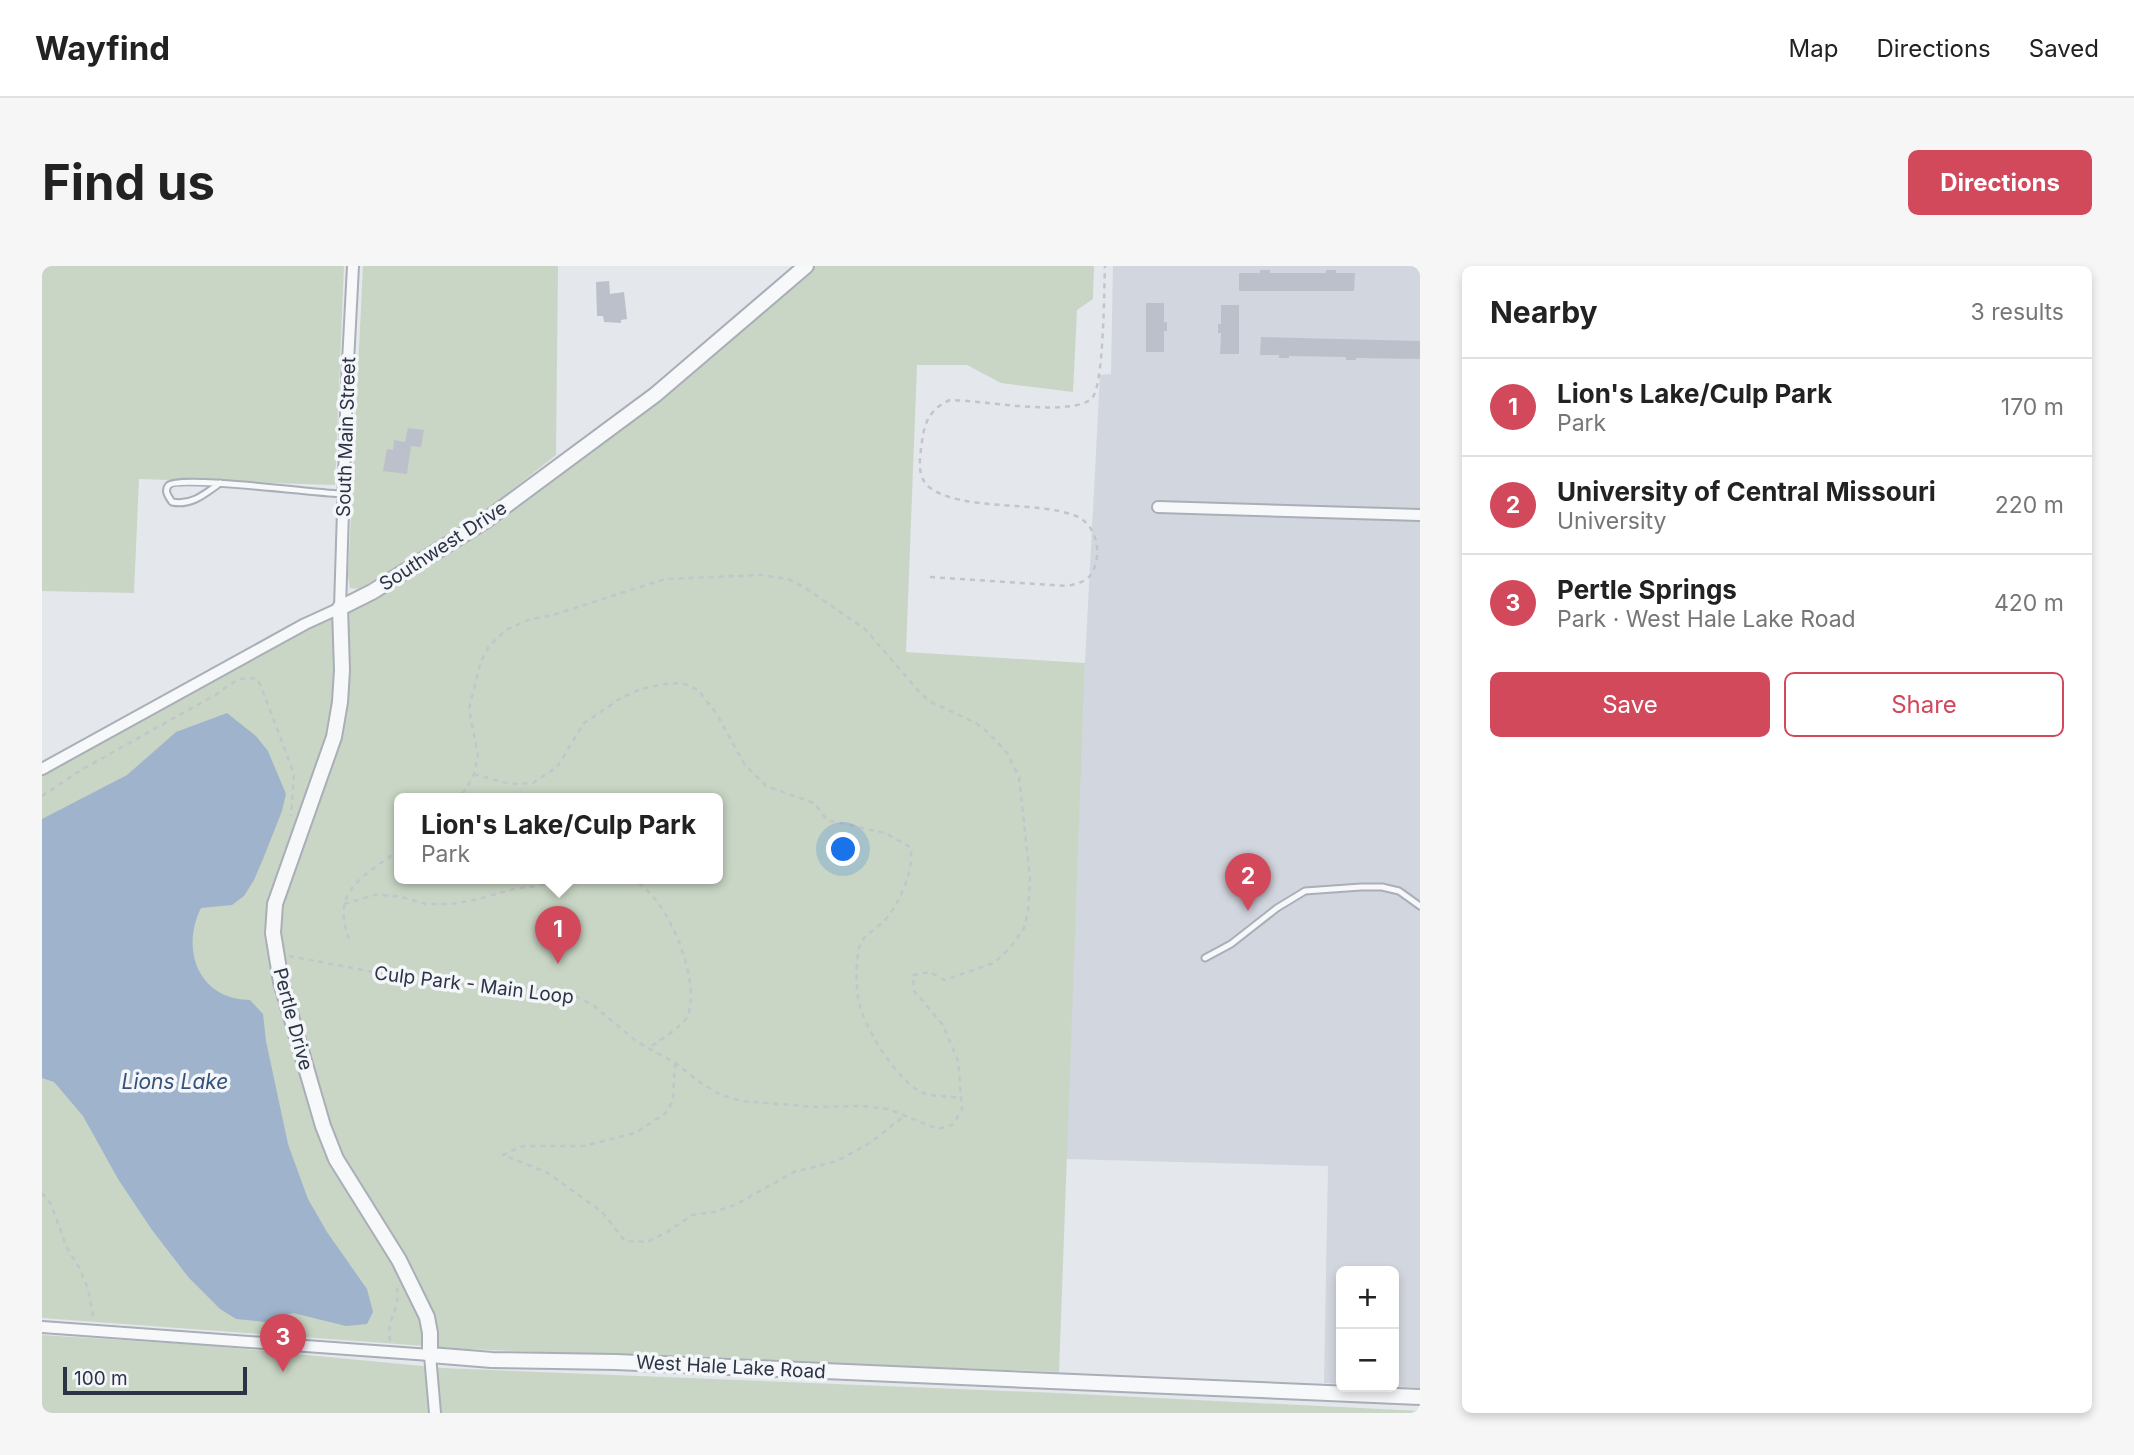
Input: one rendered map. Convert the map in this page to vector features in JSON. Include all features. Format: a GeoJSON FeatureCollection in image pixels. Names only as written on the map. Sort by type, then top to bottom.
{"type":"FeatureCollection","features":[{"type":"Feature","properties":{"kind":"street","name":"South Main Street"},"geometry":{"type":"LineString","coordinates":[[340,608],[353,266]]}},
{"type":"Feature","properties":{"kind":"street","name":"Southwest Drive"},"geometry":{"type":"LineString","coordinates":[[42,769],[305,624],[372,592],[485,521],[655,395],[806,266]]}},
{"type":"Feature","properties":{"kind":"street"},"geometry":{"type":"LineString","coordinates":[[1158,507],[1420,515]]}},
{"type":"Feature","properties":{"kind":"street","name":"Pertle Drive"},"geometry":{"type":"LineString","coordinates":[[340,608],[342,670],[334,737],[275,904],[273,933],[281,982],[332,1148],[362,1205],[399,1260],[427,1317],[435,1413]]}},
{"type":"Feature","properties":{"kind":"street","name":"West Hale Lake Road"},"geometry":{"type":"LineString","coordinates":[[42,1327],[492,1360],[629,1362],[1420,1397]]}},
{"type":"Feature","properties":{"kind":"lane"},"geometry":{"type":"LineString","coordinates":[[220,483],[191,502],[172,502],[167,493],[171,483],[220,483],[343,494]]}},
{"type":"Feature","properties":{"kind":"lane"},"geometry":{"type":"LineString","coordinates":[[1205,958],[1231,944],[1277,908],[1305,891],[1382,887],[1399,891],[1420,906]]}},
{"type":"Feature","properties":{"kind":"path"},"geometry":{"type":"LineString","coordinates":[[930,577],[1067,586],[1085,582],[1093,573],[1098,557],[1097,541],[1087,523],[1079,517],[1062,511],[986,503],[943,495],[927,485],[920,473],[920,463],[923,432],[930,415],[939,405],[950,400],[1061,408],[1080,406],[1092,398],[1099,378],[1105,266]]}},
{"type":"Feature","properties":{"kind":"path"},"geometry":{"type":"LineString","coordinates":[[462,793],[474,774],[478,755],[469,709],[481,662],[489,646],[506,630],[528,620],[553,615],[665,579],[761,575],[788,579],[804,587],[865,629],[922,695],[976,723],[990,734],[1007,753],[1019,777],[1030,879],[1024,928],[1011,947],[994,963],[944,980],[930,972],[913,975],[914,991],[943,1026],[958,1061],[961,1098],[923,1093],[900,1075],[868,1026],[858,998],[859,946],[867,934],[884,921],[904,890],[912,854],[911,847],[885,833],[827,820],[814,803],[766,786],[745,765],[716,713],[698,690],[685,684],[670,683],[641,689],[621,698],[584,723],[557,767],[533,783],[510,783],[474,774]]}},
{"type":"Feature","properties":{"kind":"path"},"geometry":{"type":"LineString","coordinates":[[42,796],[81,770],[217,694],[236,680],[249,677],[257,679],[261,686],[295,774],[288,825]]}},
{"type":"Feature","properties":{"kind":"path"},"geometry":{"type":"LineString","coordinates":[[349,939],[343,923],[348,892],[365,873],[394,853]]}},
{"type":"Feature","properties":{"kind":"path"},"geometry":{"type":"LineString","coordinates":[[344,904],[375,895],[398,896],[426,904],[449,904],[549,884]]}},
{"type":"Feature","properties":{"kind":"path"},"geometry":{"type":"LineString","coordinates":[[641,884],[655,897],[666,916],[684,957],[691,993],[684,1022],[649,1048]]}},
{"type":"Feature","properties":{"kind":"path","name":"Culp Park - Main Loop"},"geometry":{"type":"LineString","coordinates":[[276,952],[416,980],[504,985],[571,993],[593,1004],[636,1041],[675,1063],[701,1083],[721,1095],[742,1101],[888,1109],[938,1129],[952,1125],[962,1110],[961,1098]]}},
{"type":"Feature","properties":{"kind":"path"},"geometry":{"type":"LineString","coordinates":[[675,1063],[673,1100],[666,1113],[635,1133],[584,1146],[523,1146],[503,1155],[548,1173],[602,1212],[625,1241],[647,1241],[667,1232],[692,1215],[735,1205],[794,1172],[837,1161],[870,1143],[904,1116]]}},
{"type":"Feature","properties":{"kind":"path"},"geometry":{"type":"LineString","coordinates":[[42,1193],[51,1204],[66,1246],[88,1289],[96,1330]]}},
{"type":"Feature","properties":{"kind":"shaded area"},"geometry":{"type":"Polygon","coordinates":[[[1113,266],[1420,266],[1420,1388],[1399,1386],[1399,1266],[1336,1266],[1336,1384],[1324,1383],[1328,1166],[1066,1159],[1085,663],[1100,375],[1111,374],[1113,266]]]}},
{"type":"Feature","properties":{"kind":"green space"},"geometry":{"type":"Polygon","coordinates":[[[42,266],[344,266],[335,485],[139,479],[134,593],[42,591],[42,266]]]}},
{"type":"Feature","properties":{"kind":"green space"},"geometry":{"type":"Polygon","coordinates":[[[363,266],[558,266],[556,455],[479,516],[360,589],[350,588],[348,576],[363,266]]]}},
{"type":"Feature","properties":{"kind":"green space"},"geometry":{"type":"Polygon","coordinates":[[[806,266],[1094,266],[1093,299],[1077,310],[1073,392],[1001,383],[967,365],[917,365],[906,652],[1085,663],[1059,1372],[466,1349],[42,1318],[42,769],[372,592],[655,395],[806,266]]]}},
{"type":"Feature","properties":{"kind":"green space"},"geometry":{"type":"Polygon","coordinates":[[[42,1335],[202,1345],[443,1368],[1057,1393],[1420,1413],[42,1413],[42,1335]]]}},
{"type":"Feature","properties":{"kind":"water","name":"Lions Lake"},"geometry":{"type":"Polygon","coordinates":[[[227,713],[256,736],[268,751],[286,794],[263,859],[244,896],[232,905],[201,908],[195,924],[194,956],[198,970],[218,992],[232,998],[250,1000],[263,1014],[266,1041],[288,1144],[308,1199],[327,1232],[367,1289],[373,1312],[367,1324],[346,1326],[293,1313],[265,1322],[236,1319],[220,1309],[189,1278],[152,1230],[118,1179],[83,1116],[54,1082],[42,1078],[42,819],[127,775],[176,732],[227,713]]]}},
{"type":"Feature","properties":{"kind":"building"},"geometry":{"type":"Polygon","coordinates":[[[1260,270],[1270,270],[1270,273],[1326,273],[1326,270],[1336,270],[1336,273],[1355,273],[1354,291],[1239,291],[1239,273],[1260,273],[1260,270]]]}},
{"type":"Feature","properties":{"kind":"building"},"geometry":{"type":"Polygon","coordinates":[[[609,281],[610,294],[624,292],[627,319],[621,320],[621,323],[604,322],[603,316],[597,316],[596,282],[609,281]]]}},
{"type":"Feature","properties":{"kind":"building"},"geometry":{"type":"Polygon","coordinates":[[[1146,303],[1164,303],[1167,331],[1164,331],[1164,352],[1146,352],[1146,303]]]}},
{"type":"Feature","properties":{"kind":"building"},"geometry":{"type":"Polygon","coordinates":[[[1221,305],[1239,305],[1239,354],[1220,354],[1221,333],[1218,333],[1218,324],[1221,324],[1221,305]]]}},
{"type":"Feature","properties":{"kind":"building"},"geometry":{"type":"Polygon","coordinates":[[[1261,337],[1420,341],[1420,359],[1279,358],[1279,355],[1260,355],[1261,337]]]}},
{"type":"Feature","properties":{"kind":"building"},"geometry":{"type":"Polygon","coordinates":[[[408,428],[424,430],[421,447],[411,446],[407,474],[383,471],[387,449],[393,450],[394,440],[405,442],[408,428]]]}},
{"type":"Feature","properties":{"kind":"place","name":"University of Central Missouri"},"geometry":{"type":"Point","coordinates":[1248,911]}},
{"type":"Feature","properties":{"kind":"place","name":"Lion's Lake/Culp Park"},"geometry":{"type":"Point","coordinates":[558,964]}},
{"type":"Feature","properties":{"kind":"place","name":"Pertle Springs"},"geometry":{"type":"Point","coordinates":[283,1372]}}]}
